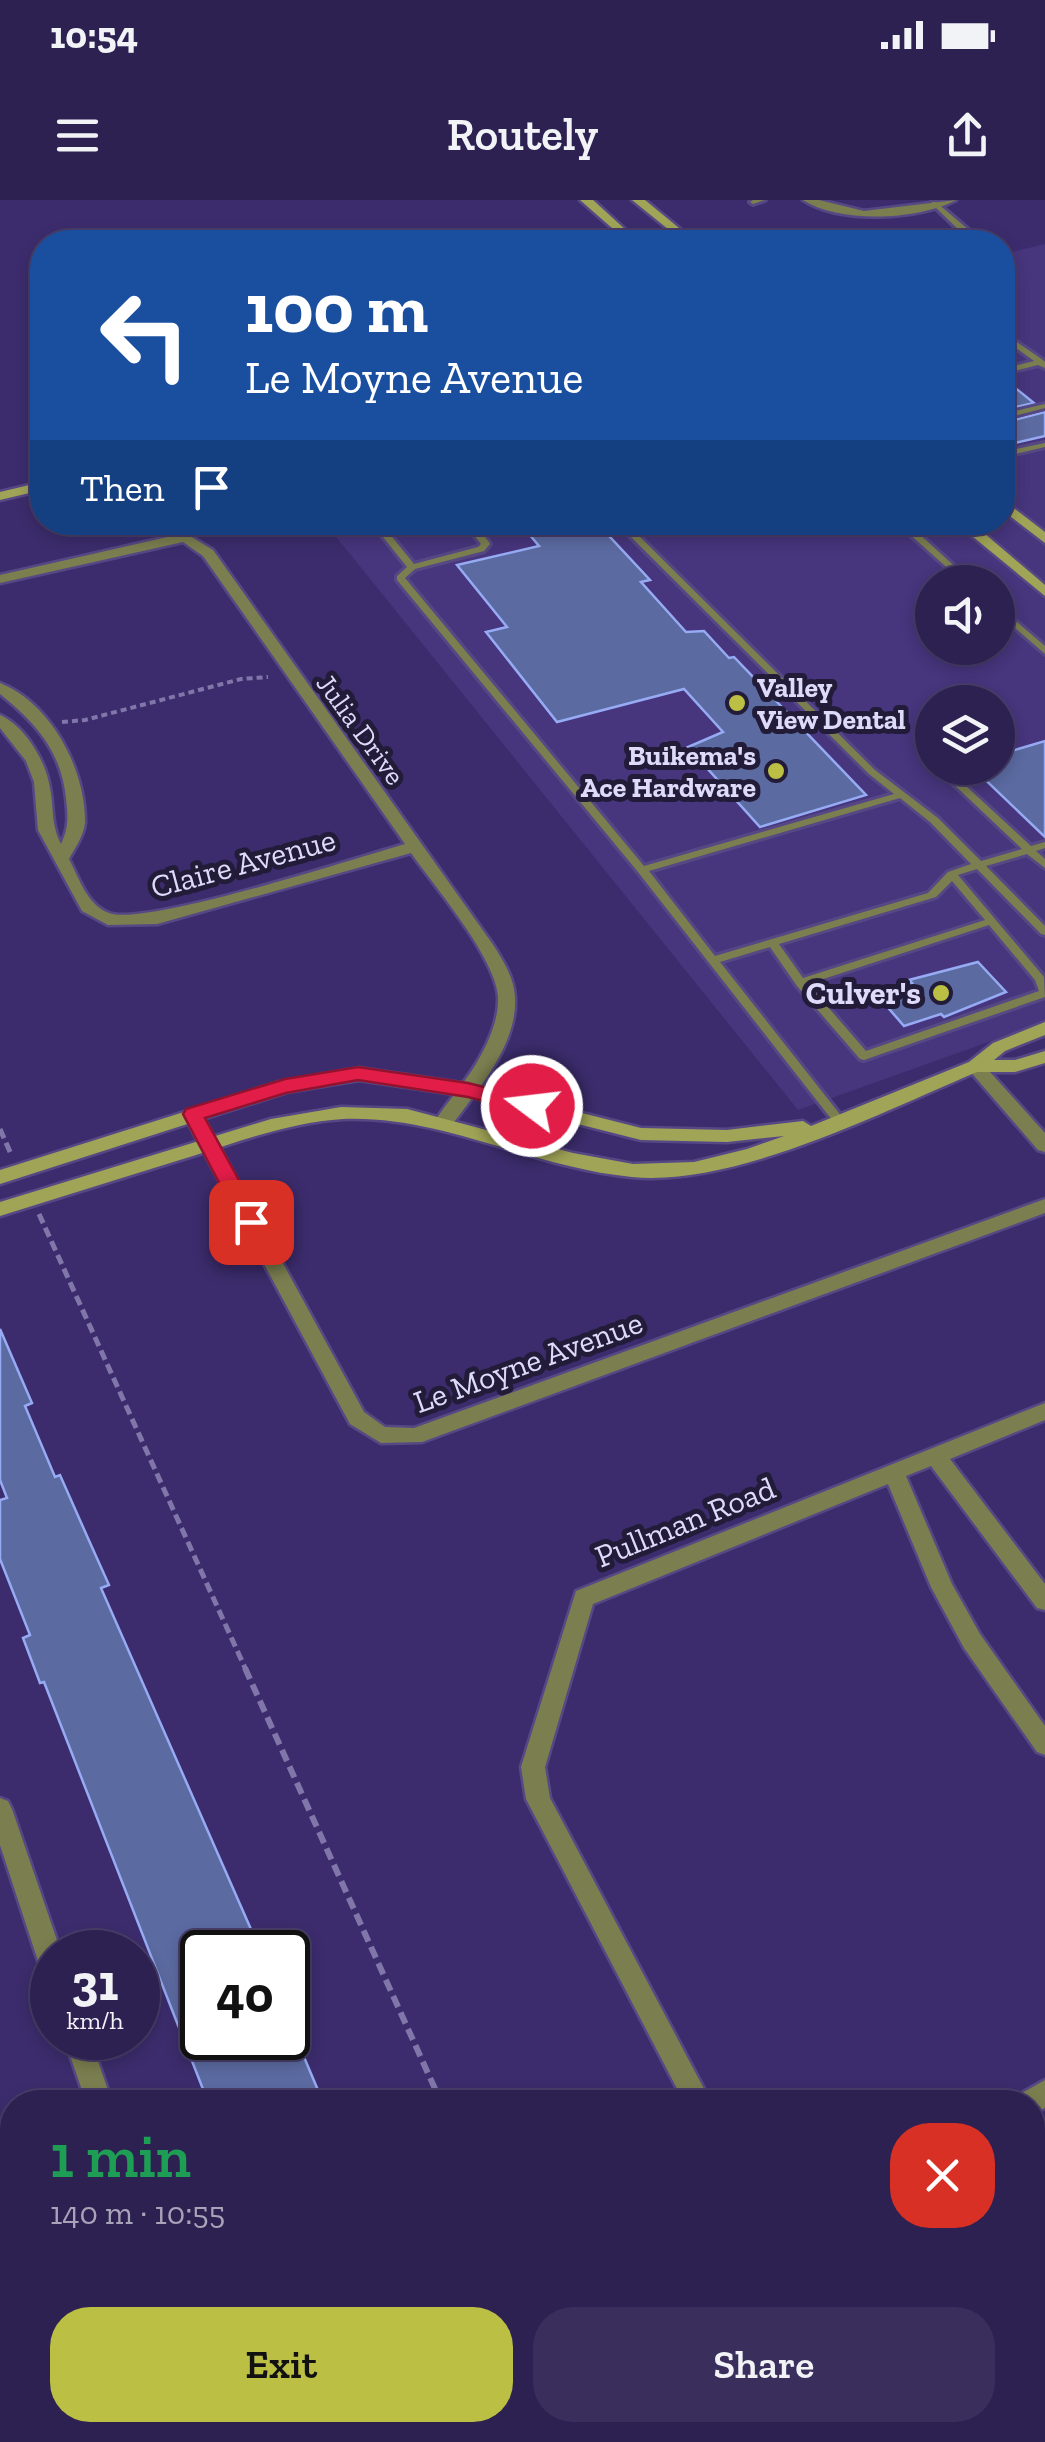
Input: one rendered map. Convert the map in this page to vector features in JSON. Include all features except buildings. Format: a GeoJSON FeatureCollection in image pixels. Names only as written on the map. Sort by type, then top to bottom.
{"type":"FeatureCollection","features":[{"type":"Feature","properties":{"kind":"street"},"geometry":{"type":"LineString","coordinates":[[586,200],[620,230]]}},
{"type":"Feature","properties":{"kind":"street"},"geometry":{"type":"LineString","coordinates":[[638,200],[675,230]]}},
{"type":"Feature","properties":{"kind":"street"},"geometry":{"type":"LineString","coordinates":[[809,200],[836,212],[866,217],[950,200]]}},
{"type":"Feature","properties":{"kind":"street"},"geometry":{"type":"LineString","coordinates":[[0,496],[30,489]]}},
{"type":"Feature","properties":{"kind":"street"},"geometry":{"type":"LineString","coordinates":[[1015,514],[1045,538]]}},
{"type":"Feature","properties":{"kind":"street"},"geometry":{"type":"LineString","coordinates":[[977,535],[1045,592]]}},
{"type":"Feature","properties":{"kind":"street","name":"Julia Drive"},"geometry":{"type":"LineString","coordinates":[[0,580],[184,537],[208,552],[504,979],[507,1014],[468,1090],[442,1124]]}},
{"type":"Feature","properties":{"kind":"street"},"geometry":{"type":"LineString","coordinates":[[0,687],[45,727],[61,749],[72,782],[77,826],[61,859]]}},
{"type":"Feature","properties":{"kind":"street","name":"Claire Avenue"},"geometry":{"type":"LineString","coordinates":[[0,720],[32,758],[43,787],[44,828],[81,903],[102,920],[128,924],[158,919],[414,847]]}},
{"type":"Feature","properties":{"kind":"street"},"geometry":{"type":"LineString","coordinates":[[0,1209],[271,1125],[341,1113],[406,1115],[573,1160],[632,1171],[694,1169],[750,1155],[840,1122],[975,1066],[999,1047],[1045,1028]]}},
{"type":"Feature","properties":{"kind":"street"},"geometry":{"type":"LineString","coordinates":[[975,1066],[1015,1066],[1045,1057]]}},
{"type":"Feature","properties":{"kind":"street"},"geometry":{"type":"LineString","coordinates":[[975,1066],[1045,1145]]}},
{"type":"Feature","properties":{"kind":"street"},"geometry":{"type":"LineString","coordinates":[[10,1174],[285,1086],[358,1074],[468,1090],[641,1134],[726,1136],[840,1122]]}},
{"type":"Feature","properties":{"kind":"street","name":"Le Moyne Avenue"},"geometry":{"type":"LineString","coordinates":[[193,1114],[357,1418],[382,1435],[415,1436],[1045,1206]]}},
{"type":"Feature","properties":{"kind":"street","name":"Pullman Road"},"geometry":{"type":"LineString","coordinates":[[692,2090],[538,1798],[533,1767],[584,1598],[1045,1411]]}},
{"type":"Feature","properties":{"kind":"street"},"geometry":{"type":"LineString","coordinates":[[935,1455],[1045,1601]]}},
{"type":"Feature","properties":{"kind":"street"},"geometry":{"type":"LineString","coordinates":[[894,1473],[957,1614],[1045,1745]]}},
{"type":"Feature","properties":{"kind":"street"},"geometry":{"type":"LineString","coordinates":[[0,1809],[41,1930]]}},
{"type":"Feature","properties":{"kind":"street"},"geometry":{"type":"LineString","coordinates":[[86,2060],[96,2090]]}},
{"type":"Feature","properties":{"kind":"lane"},"geometry":{"type":"LineString","coordinates":[[934,203],[965,230]]}},
{"type":"Feature","properties":{"kind":"lane"},"geometry":{"type":"LineString","coordinates":[[1015,344],[1042,364]]}},
{"type":"Feature","properties":{"kind":"lane"},"geometry":{"type":"LineString","coordinates":[[1015,369],[1042,364]]}},
{"type":"Feature","properties":{"kind":"lane"},"geometry":{"type":"LineString","coordinates":[[1015,414],[1045,406]]}},
{"type":"Feature","properties":{"kind":"lane"},"geometry":{"type":"LineString","coordinates":[[1015,452],[1045,446]]}},
{"type":"Feature","properties":{"kind":"lane"},"geometry":{"type":"LineString","coordinates":[[386,535],[412,566]]}},
{"type":"Feature","properties":{"kind":"lane"},"geometry":{"type":"LineString","coordinates":[[479,535],[486,544],[481,549],[412,566],[400,578],[642,870],[840,1122]]}},
{"type":"Feature","properties":{"kind":"lane"},"geometry":{"type":"LineString","coordinates":[[633,535],[872,772],[934,820],[1045,932]]}},
{"type":"Feature","properties":{"kind":"lane"},"geometry":{"type":"LineString","coordinates":[[915,535],[949,565]]}},
{"type":"Feature","properties":{"kind":"lane"},"geometry":{"type":"LineString","coordinates":[[1015,624],[1045,651]]}},
{"type":"Feature","properties":{"kind":"lane"},"geometry":{"type":"LineString","coordinates":[[960,785],[1045,865]]}},
{"type":"Feature","properties":{"kind":"lane"},"geometry":{"type":"LineString","coordinates":[[642,870],[901,795]]}},
{"type":"Feature","properties":{"kind":"lane"},"geometry":{"type":"LineString","coordinates":[[714,960],[932,895],[952,874],[1045,845]]}},
{"type":"Feature","properties":{"kind":"lane"},"geometry":{"type":"LineString","coordinates":[[773,943],[864,1056],[1045,993],[1040,979],[952,874]]}},
{"type":"Feature","properties":{"kind":"lane"},"geometry":{"type":"LineString","coordinates":[[801,982],[989,922]]}},
{"type":"Feature","properties":{"kind":"path"},"geometry":{"type":"LineString","coordinates":[[45,727],[241,679],[268,676]]}},
{"type":"Feature","properties":{"kind":"path"},"geometry":{"type":"LineString","coordinates":[[0,1129],[10,1174]]}},
{"type":"Feature","properties":{"kind":"path"},"geometry":{"type":"LineString","coordinates":[[32,1199],[437,2090]]}},
{"type":"Feature","properties":{"kind":"shaded area"},"geometry":{"type":"Polygon","coordinates":[[[1045,244],[1045,1022],[798,1110],[335,535],[1015,535],[1015,251],[1045,244]]]}},
{"type":"Feature","properties":{"kind":"place","name":"Valley View Dental"},"geometry":{"type":"Point","coordinates":[737,703]}},
{"type":"Feature","properties":{"kind":"place","name":"Buikema's Ace Hardware"},"geometry":{"type":"Point","coordinates":[776,771]}},
{"type":"Feature","properties":{"kind":"place","name":"Culver's"},"geometry":{"type":"Point","coordinates":[941,993]}},
{"type":"Feature","properties":{"kind":"route"},"geometry":{"type":"LineString","coordinates":[[251,1222],[193,1114],[285,1086],[358,1074],[404,1078],[532,1106]]}}]}
